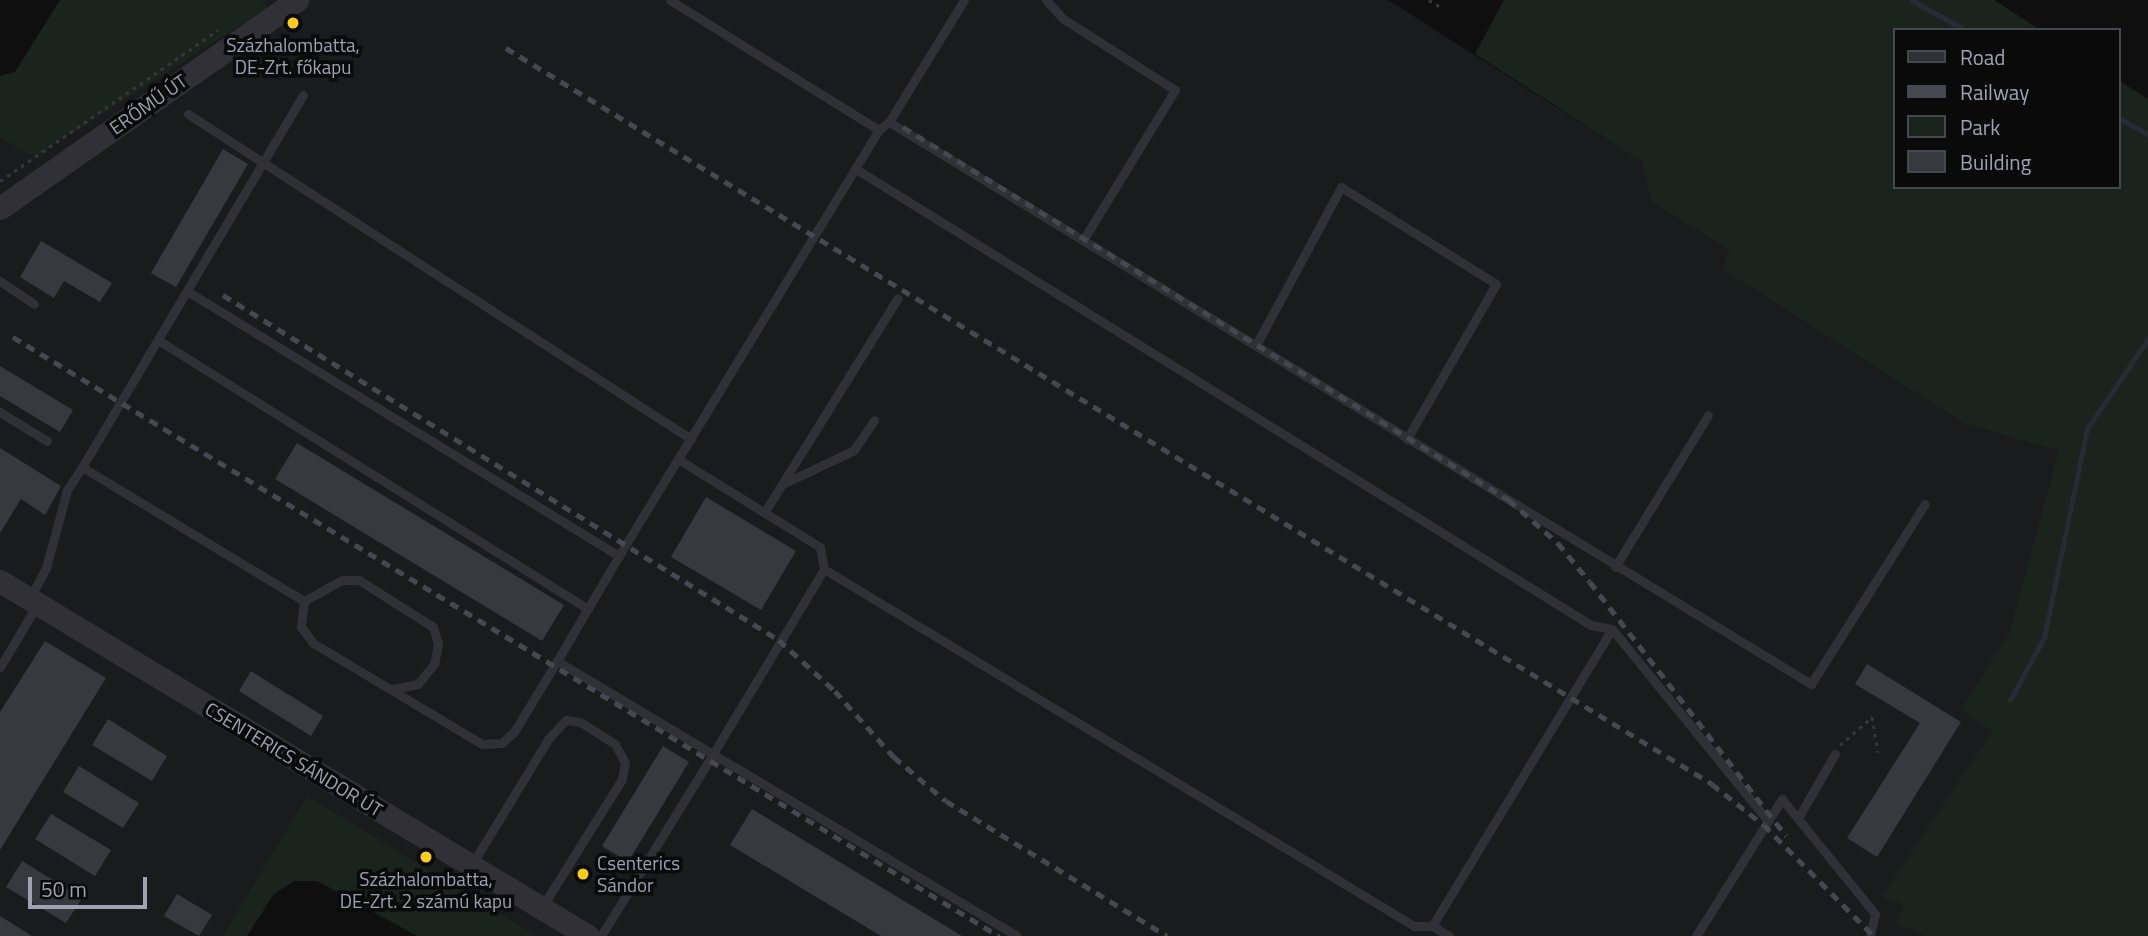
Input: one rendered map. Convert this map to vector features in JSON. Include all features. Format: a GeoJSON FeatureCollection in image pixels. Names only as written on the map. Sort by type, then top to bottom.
{"type":"FeatureCollection","features":[{"type":"Feature","properties":{"kind":"street","name":"ERŐMŰ ÚT"},"geometry":{"type":"LineString","coordinates":[[0,208],[297,0]]}},
{"type":"Feature","properties":{"kind":"street","name":"CSENTERICS SÁNDOR ÚT"},"geometry":{"type":"LineString","coordinates":[[0,581],[588,936]]}},
{"type":"Feature","properties":{"kind":"lane"},"geometry":{"type":"LineString","coordinates":[[670,0],[879,130]]}},
{"type":"Feature","properties":{"kind":"lane"},"geometry":{"type":"LineString","coordinates":[[304,601],[301,627],[313,643],[482,744],[502,743],[514,732],[879,130],[889,122],[964,0]]}},
{"type":"Feature","properties":{"kind":"lane"},"geometry":{"type":"LineString","coordinates":[[1046,0],[1062,18],[1175,90],[1083,240]]}},
{"type":"Feature","properties":{"kind":"lane"},"geometry":{"type":"LineString","coordinates":[[0,667],[34,602],[67,490],[303,95]]}},
{"type":"Feature","properties":{"kind":"lane"},"geometry":{"type":"LineString","coordinates":[[188,114],[691,439]]}},
{"type":"Feature","properties":{"kind":"lane"},"geometry":{"type":"LineString","coordinates":[[889,122],[1615,568],[1811,684],[1926,504]]}},
{"type":"Feature","properties":{"kind":"lane"},"geometry":{"type":"LineString","coordinates":[[856,169],[1591,625],[1612,629],[1767,820]]}},
{"type":"Feature","properties":{"kind":"lane"},"geometry":{"type":"LineString","coordinates":[[1256,345],[1341,187],[1496,284],[1407,439]]}},
{"type":"Feature","properties":{"kind":"lane"},"geometry":{"type":"LineString","coordinates":[[0,281],[34,304]]}},
{"type":"Feature","properties":{"kind":"lane"},"geometry":{"type":"LineString","coordinates":[[187,291],[619,556]]}},
{"type":"Feature","properties":{"kind":"lane"},"geometry":{"type":"LineString","coordinates":[[764,513],[898,298]]}},
{"type":"Feature","properties":{"kind":"lane"},"geometry":{"type":"LineString","coordinates":[[158,340],[588,609]]}},
{"type":"Feature","properties":{"kind":"lane"},"geometry":{"type":"LineString","coordinates":[[0,412],[47,441]]}},
{"type":"Feature","properties":{"kind":"lane"},"geometry":{"type":"LineString","coordinates":[[1615,568],[1708,415]]}},
{"type":"Feature","properties":{"kind":"lane"},"geometry":{"type":"LineString","coordinates":[[782,485],[854,450],[874,420]]}},
{"type":"Feature","properties":{"kind":"lane"},"geometry":{"type":"LineString","coordinates":[[601,936],[824,569],[820,547],[678,459]]}},
{"type":"Feature","properties":{"kind":"lane"},"geometry":{"type":"LineString","coordinates":[[82,467],[304,601]]}},
{"type":"Feature","properties":{"kind":"lane"},"geometry":{"type":"LineString","coordinates":[[824,569],[1414,926],[1432,926],[1449,936]]}},
{"type":"Feature","properties":{"kind":"lane"},"geometry":{"type":"LineString","coordinates":[[304,601],[342,580],[359,580],[433,627],[438,644],[434,664],[418,684],[392,690]]}},
{"type":"Feature","properties":{"kind":"lane"},"geometry":{"type":"LineString","coordinates":[[1432,926],[1612,629]]}},
{"type":"Feature","properties":{"kind":"lane"},"geometry":{"type":"LineString","coordinates":[[557,661],[1017,936]]}},
{"type":"Feature","properties":{"kind":"lane"},"geometry":{"type":"LineString","coordinates":[[471,865],[549,737],[566,720],[580,722],[615,744],[625,763],[622,779],[541,908]]}},
{"type":"Feature","properties":{"kind":"lane"},"geometry":{"type":"LineString","coordinates":[[1798,818],[1835,754]]}},
{"type":"Feature","properties":{"kind":"lane"},"geometry":{"type":"LineString","coordinates":[[1696,936],[1782,799],[1875,914],[1870,936]]}},
{"type":"Feature","properties":{"kind":"lane"},"geometry":{"type":"LineString","coordinates":[[1410,936],[1414,926]]}},
{"type":"Feature","properties":{"kind":"path"},"geometry":{"type":"LineString","coordinates":[[1429,0],[1439,6]]}},
{"type":"Feature","properties":{"kind":"path"},"geometry":{"type":"LineString","coordinates":[[0,180],[219,29]]}},
{"type":"Feature","properties":{"kind":"path"},"geometry":{"type":"LineString","coordinates":[[1835,754],[1845,736],[1872,716],[1878,752]]}},
{"type":"Feature","properties":{"kind":"shaded area"},"geometry":{"type":"Polygon","coordinates":[[[262,0],[1388,0],[1641,161],[1651,202],[1729,250],[1722,269],[1963,423],[2058,451],[2009,633],[1962,709],[1993,731],[1883,897],[1903,905],[1896,924],[1926,936],[537,936],[307,797],[222,936],[0,936],[0,138],[36,156],[268,8],[262,0]]]}},
{"type":"Feature","properties":{"kind":"green space"},"geometry":{"type":"Polygon","coordinates":[[[60,0],[262,0],[268,8],[35,157],[0,138],[0,76],[15,72],[60,0]]]}},
{"type":"Feature","properties":{"kind":"green space"},"geometry":{"type":"Polygon","coordinates":[[[1504,0],[1994,0],[2037,28],[1892,28],[1892,189],[2120,189],[2120,81],[2148,99],[2148,936],[1926,936],[1896,924],[1903,905],[1882,897],[1992,732],[1961,709],[2009,633],[2058,451],[1963,423],[1722,269],[1729,250],[1651,202],[1641,161],[1475,54],[1504,0]]]}},
{"type":"Feature","properties":{"kind":"green space"},"geometry":{"type":"Polygon","coordinates":[[[307,796],[537,936],[417,936],[317,881],[294,881],[274,894],[247,936],[222,936],[307,796]]]}},
{"type":"Feature","properties":{"kind":"building"},"geometry":{"type":"Polygon","coordinates":[[[223,149],[248,164],[176,287],[151,273],[223,149]]]}},
{"type":"Feature","properties":{"kind":"building"},"geometry":{"type":"Polygon","coordinates":[[[41,241],[112,283],[100,302],[64,281],[54,298],[20,277],[41,241]]]}},
{"type":"Feature","properties":{"kind":"building"},"geometry":{"type":"Polygon","coordinates":[[[0,366],[73,410],[60,432],[0,396],[0,366]]]}},
{"type":"Feature","properties":{"kind":"building"},"geometry":{"type":"Polygon","coordinates":[[[297,443],[564,605],[542,641],[275,479],[297,443]]]}},
{"type":"Feature","properties":{"kind":"building"},"geometry":{"type":"Polygon","coordinates":[[[0,448],[61,486],[45,515],[21,499],[0,533],[0,448]]]}},
{"type":"Feature","properties":{"kind":"building"},"geometry":{"type":"Polygon","coordinates":[[[706,497],[796,551],[761,610],[671,557],[706,497]]]}},
{"type":"Feature","properties":{"kind":"building"},"geometry":{"type":"Polygon","coordinates":[[[45,641],[106,678],[0,850],[0,712],[45,641]]]}},
{"type":"Feature","properties":{"kind":"building"},"geometry":{"type":"Polygon","coordinates":[[[1867,664],[1961,722],[1877,857],[1847,838],[1920,723],[1855,684],[1867,664]]]}},
{"type":"Feature","properties":{"kind":"building"},"geometry":{"type":"Polygon","coordinates":[[[251,671],[323,716],[311,736],[239,691],[251,671]]]}},
{"type":"Feature","properties":{"kind":"building"},"geometry":{"type":"Polygon","coordinates":[[[108,719],[167,756],[152,781],[92,745],[108,719]]]}},
{"type":"Feature","properties":{"kind":"building"},"geometry":{"type":"Polygon","coordinates":[[[663,746],[689,762],[628,862],[602,846],[663,746]]]}},
{"type":"Feature","properties":{"kind":"building"},"geometry":{"type":"Polygon","coordinates":[[[79,766],[139,803],[123,828],[63,792],[79,766]]]}},
{"type":"Feature","properties":{"kind":"building"},"geometry":{"type":"Polygon","coordinates":[[[752,809],[962,936],[881,936],[730,845],[752,809]]]}},
{"type":"Feature","properties":{"kind":"building"},"geometry":{"type":"Polygon","coordinates":[[[51,814],[111,850],[95,876],[35,839],[51,814]]]}},
{"type":"Feature","properties":{"kind":"building"},"geometry":{"type":"Polygon","coordinates":[[[22,861],[82,898],[66,923],[6,887],[22,861]]]}},
{"type":"Feature","properties":{"kind":"building"},"geometry":{"type":"Polygon","coordinates":[[[177,894],[212,915],[199,936],[164,916],[177,894]]]}},
{"type":"Feature","properties":{"kind":"building"},"geometry":{"type":"Polygon","coordinates":[[[0,916],[32,936],[0,936],[0,916]]]}},
{"type":"Feature","properties":{"kind":"waterway"},"geometry":{"type":"LineString","coordinates":[[1912,0],[1961,28]]}},
{"type":"Feature","properties":{"kind":"waterway"},"geometry":{"type":"LineString","coordinates":[[2120,118],[2148,134]]}},
{"type":"Feature","properties":{"kind":"waterway"},"geometry":{"type":"LineString","coordinates":[[2010,700],[2044,638],[2087,429],[2148,339]]}},
{"type":"Feature","properties":{"kind":"railway"},"geometry":{"type":"LineString","coordinates":[[506,48],[1712,784],[1764,825],[1874,936]]}},
{"type":"Feature","properties":{"kind":"railway"},"geometry":{"type":"LineString","coordinates":[[903,127],[1509,500],[1558,543],[1786,836]]}},
{"type":"Feature","properties":{"kind":"railway"},"geometry":{"type":"LineString","coordinates":[[223,295],[779,640],[835,691],[894,757],[946,801],[1167,936]]}},
{"type":"Feature","properties":{"kind":"railway"},"geometry":{"type":"LineString","coordinates":[[13,337],[999,936]]}},
{"type":"Feature","properties":{"kind":"place","name":"Százhalombatta, DE-Zrt. főkapu"},"geometry":{"type":"Point","coordinates":[293,23]}},
{"type":"Feature","properties":{"kind":"place","name":"Százhalombatta, DE-Zrt. 2 számú kapu"},"geometry":{"type":"Point","coordinates":[426,857]}},
{"type":"Feature","properties":{"kind":"place","name":"Csenterics Sándor"},"geometry":{"type":"Point","coordinates":[583,874]}}]}
